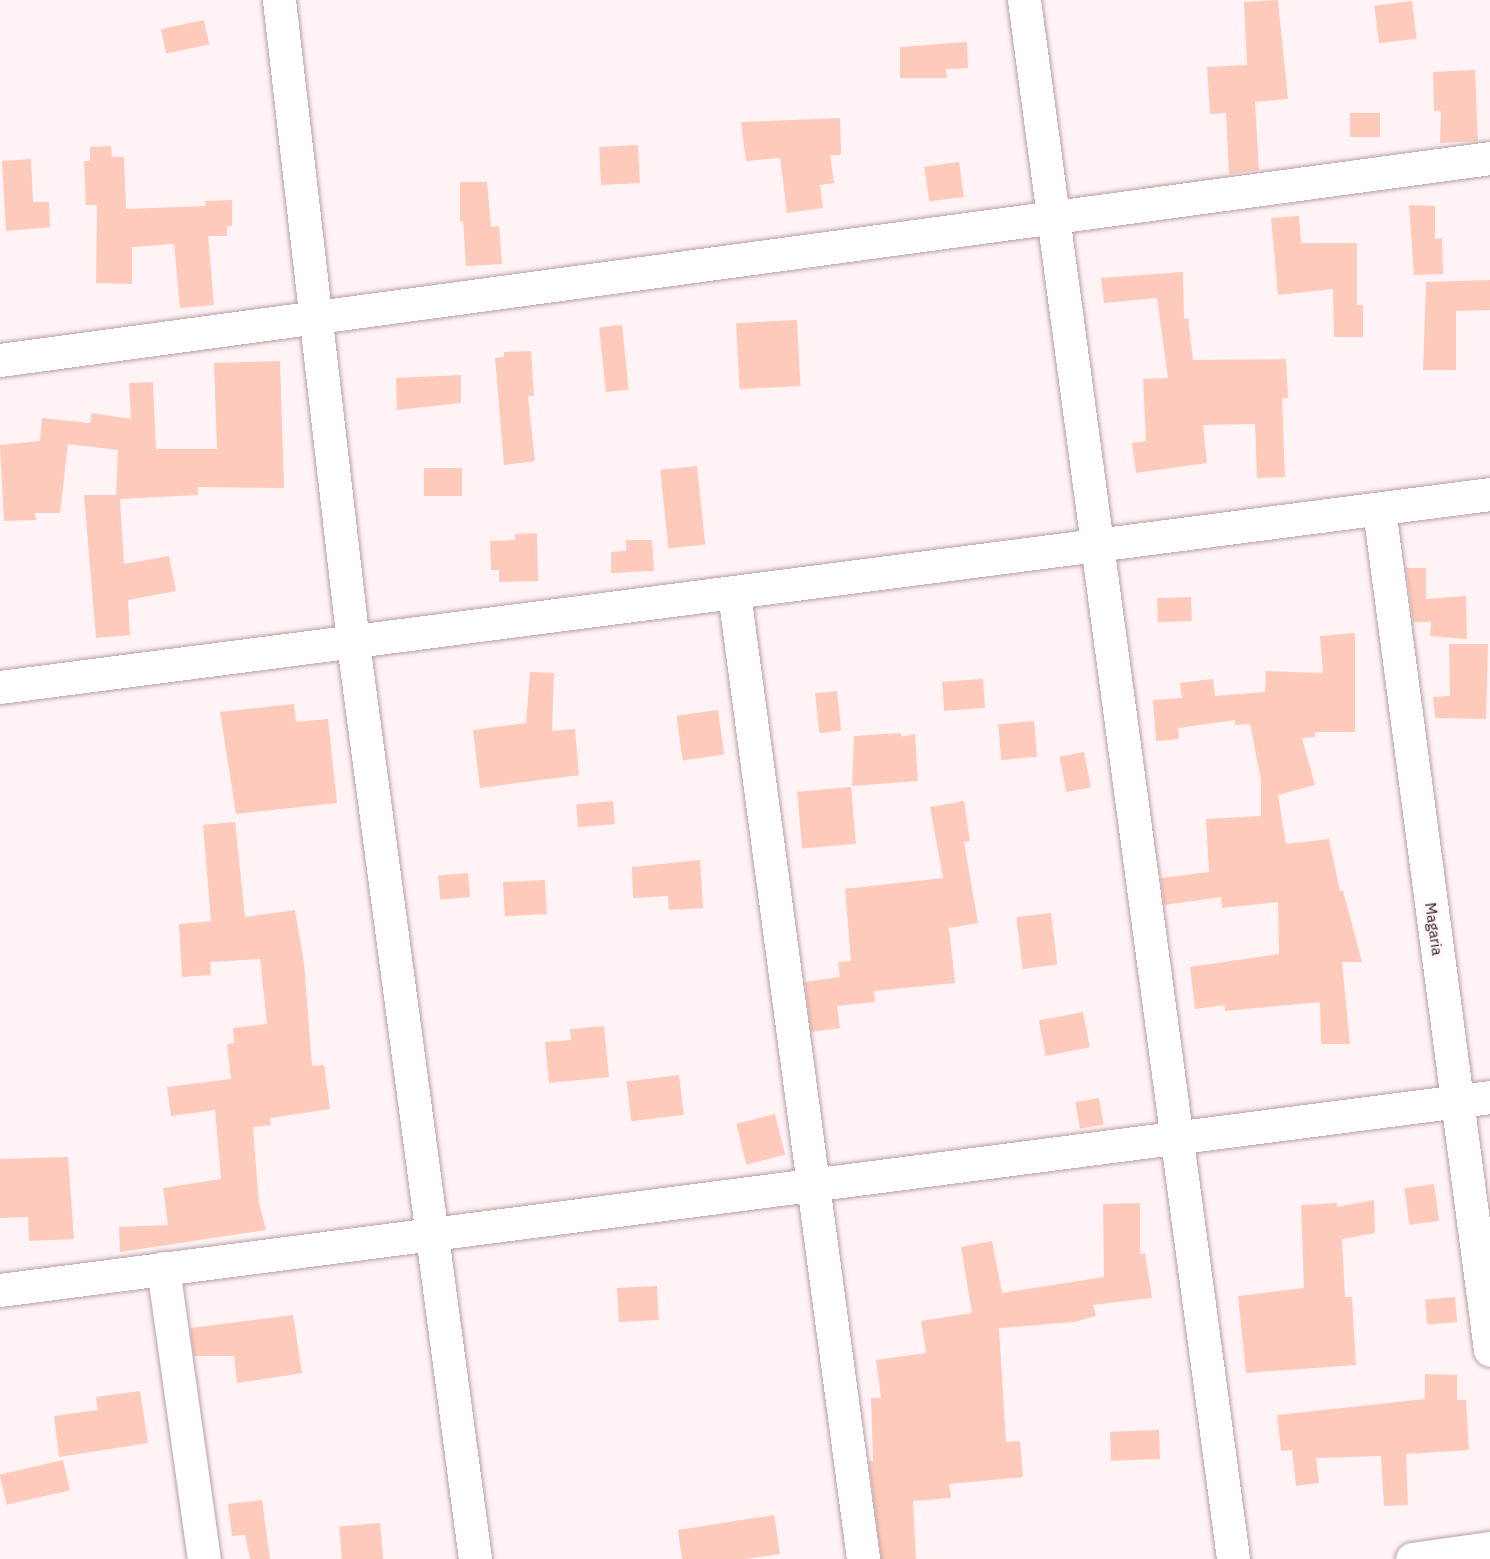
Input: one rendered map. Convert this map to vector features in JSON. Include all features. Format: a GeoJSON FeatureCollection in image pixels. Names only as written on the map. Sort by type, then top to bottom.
{"type":"FeatureCollection","features":[{"type":"Feature","properties":{"kind":"street"},"geometry":{"type":"LineString","coordinates":[[279,0],[313,318],[353,643],[475,1559]]}},
{"type":"Feature","properties":{"kind":"street"},"geometry":{"type":"LineString","coordinates":[[1024,0],[1233,1559]]}},
{"type":"Feature","properties":{"kind":"street"},"geometry":{"type":"LineString","coordinates":[[0,360],[1490,158]]}},
{"type":"Feature","properties":{"kind":"street"},"geometry":{"type":"LineString","coordinates":[[0,687],[1490,494]]}},
{"type":"Feature","properties":{"kind":"street","name":"Magaria"},"geometry":{"type":"LineString","coordinates":[[1378,509],[1490,1350]]}},
{"type":"Feature","properties":{"kind":"street"},"geometry":{"type":"LineString","coordinates":[[734,593],[863,1559]]}},
{"type":"Feature","properties":{"kind":"street"},"geometry":{"type":"LineString","coordinates":[[0,1290],[431,1231],[1490,1097]]}},
{"type":"Feature","properties":{"kind":"street"},"geometry":{"type":"LineString","coordinates":[[163,1268],[204,1559]]}},
{"type":"Feature","properties":{"kind":"street"},"geometry":{"type":"LineString","coordinates":[[1412,1559],[1490,1548]]}},
{"type":"Feature","properties":{"kind":"building"},"geometry":{"type":"Polygon","coordinates":[[[1278,0],[1288,99],[1255,102],[1259,170],[1229,174],[1226,113],[1210,114],[1207,67],[1247,65],[1244,2],[1278,0]]]}},
{"type":"Feature","properties":{"kind":"building"},"geometry":{"type":"Polygon","coordinates":[[[1412,1],[1417,39],[1379,43],[1374,6],[1412,1]]]}},
{"type":"Feature","properties":{"kind":"building"},"geometry":{"type":"Polygon","coordinates":[[[204,20],[209,44],[166,54],[161,29],[204,20]]]}},
{"type":"Feature","properties":{"kind":"building"},"geometry":{"type":"Polygon","coordinates":[[[967,42],[968,68],[946,69],[947,78],[900,78],[900,47],[967,42]]]}},
{"type":"Feature","properties":{"kind":"building"},"geometry":{"type":"Polygon","coordinates":[[[1475,70],[1478,141],[1440,143],[1441,111],[1434,111],[1433,72],[1475,70]]]}},
{"type":"Feature","properties":{"kind":"building"},"geometry":{"type":"Polygon","coordinates":[[[1350,113],[1380,113],[1380,137],[1350,137],[1350,113]]]}},
{"type":"Feature","properties":{"kind":"building"},"geometry":{"type":"Polygon","coordinates":[[[840,118],[841,155],[830,155],[834,183],[820,185],[823,208],[787,213],[780,158],[746,161],[741,122],[840,118]]]}},
{"type":"Feature","properties":{"kind":"building"},"geometry":{"type":"Polygon","coordinates":[[[638,145],[640,183],[601,185],[599,147],[638,145]]]}},
{"type":"Feature","properties":{"kind":"building"},"geometry":{"type":"Polygon","coordinates":[[[111,146],[112,157],[124,157],[126,209],[206,206],[205,201],[232,200],[232,226],[227,226],[227,236],[208,236],[214,305],[180,308],[174,244],[132,247],[132,284],[96,283],[97,205],[86,205],[84,161],[90,161],[90,147],[111,146]]]}},
{"type":"Feature","properties":{"kind":"building"},"geometry":{"type":"Polygon","coordinates":[[[31,159],[33,202],[49,202],[50,227],[6,231],[2,161],[31,159]]]}},
{"type":"Feature","properties":{"kind":"building"},"geometry":{"type":"Polygon","coordinates":[[[959,162],[964,197],[929,202],[924,167],[959,162]]]}},
{"type":"Feature","properties":{"kind":"building"},"geometry":{"type":"Polygon","coordinates":[[[460,182],[487,182],[491,227],[499,226],[502,264],[466,266],[463,221],[460,221],[460,182]]]}},
{"type":"Feature","properties":{"kind":"building"},"geometry":{"type":"Polygon","coordinates":[[[1409,205],[1435,206],[1435,239],[1442,238],[1443,274],[1414,275],[1409,205]]]}},
{"type":"Feature","properties":{"kind":"building"},"geometry":{"type":"Polygon","coordinates":[[[1299,216],[1301,243],[1357,243],[1357,305],[1363,305],[1363,337],[1334,337],[1333,289],[1278,295],[1271,218],[1299,216]]]}},
{"type":"Feature","properties":{"kind":"building"},"geometry":{"type":"Polygon","coordinates":[[[1183,272],[1184,319],[1188,318],[1193,360],[1286,359],[1288,398],[1282,398],[1285,477],[1257,478],[1255,424],[1203,425],[1207,463],[1136,473],[1132,443],[1146,441],[1143,379],[1168,378],[1157,298],[1104,303],[1101,278],[1183,272]]]}},
{"type":"Feature","properties":{"kind":"building"},"geometry":{"type":"Polygon","coordinates":[[[1490,280],[1490,310],[1456,311],[1456,370],[1423,370],[1426,282],[1490,280]]]}},
{"type":"Feature","properties":{"kind":"building"},"geometry":{"type":"Polygon","coordinates":[[[797,320],[800,386],[740,389],[736,323],[797,320]]]}},
{"type":"Feature","properties":{"kind":"building"},"geometry":{"type":"Polygon","coordinates":[[[622,325],[629,390],[606,392],[599,327],[622,325]]]}},
{"type":"Feature","properties":{"kind":"building"},"geometry":{"type":"Polygon","coordinates":[[[531,351],[534,396],[528,396],[535,461],[504,465],[495,358],[504,357],[504,352],[531,351]]]}},
{"type":"Feature","properties":{"kind":"building"},"geometry":{"type":"Polygon","coordinates":[[[280,361],[284,488],[198,487],[198,495],[120,499],[124,564],[169,556],[176,591],[128,600],[130,635],[96,638],[84,495],[116,495],[118,450],[68,444],[60,513],[35,513],[36,520],[4,521],[0,445],[40,441],[42,418],[90,423],[92,413],[131,419],[129,383],[153,382],[156,449],[217,449],[214,363],[280,361]]]}},
{"type":"Feature","properties":{"kind":"building"},"geometry":{"type":"Polygon","coordinates":[[[461,375],[461,403],[397,410],[396,378],[461,375]]]}},
{"type":"Feature","properties":{"kind":"building"},"geometry":{"type":"Polygon","coordinates":[[[697,466],[705,545],[668,548],[660,470],[697,466]]]}},
{"type":"Feature","properties":{"kind":"building"},"geometry":{"type":"Polygon","coordinates":[[[424,468],[462,468],[462,496],[424,496],[424,468]]]}},
{"type":"Feature","properties":{"kind":"building"},"geometry":{"type":"Polygon","coordinates":[[[537,533],[538,581],[499,582],[499,570],[491,570],[490,541],[515,540],[515,534],[537,533]]]}},
{"type":"Feature","properties":{"kind":"building"},"geometry":{"type":"Polygon","coordinates":[[[626,540],[652,540],[654,571],[611,573],[611,552],[626,551],[626,540]]]}},
{"type":"Feature","properties":{"kind":"building"},"geometry":{"type":"Polygon","coordinates":[[[1406,568],[1426,568],[1426,599],[1466,596],[1467,639],[1430,636],[1431,622],[1413,622],[1406,568]]]}},
{"type":"Feature","properties":{"kind":"building"},"geometry":{"type":"Polygon","coordinates":[[[1191,597],[1192,621],[1158,622],[1157,598],[1191,597]]]}},
{"type":"Feature","properties":{"kind":"building"},"geometry":{"type":"Polygon","coordinates":[[[1355,633],[1355,732],[1315,732],[1315,737],[1302,738],[1315,785],[1278,795],[1286,844],[1329,839],[1340,891],[1343,891],[1362,962],[1342,962],[1350,1044],[1321,1044],[1320,1002],[1225,1011],[1224,1005],[1195,1009],[1190,967],[1279,954],[1278,902],[1222,908],[1221,897],[1164,905],[1161,878],[1209,872],[1206,819],[1261,816],[1261,780],[1250,724],[1235,725],[1235,720],[1178,728],[1179,739],[1156,741],[1153,700],[1182,698],[1180,683],[1213,679],[1215,696],[1265,692],[1266,671],[1323,673],[1320,636],[1355,633]]]}},
{"type":"Feature","properties":{"kind":"building"},"geometry":{"type":"Polygon","coordinates":[[[1449,644],[1488,644],[1486,719],[1435,718],[1433,697],[1450,696],[1449,644]]]}},
{"type":"Feature","properties":{"kind":"building"},"geometry":{"type":"Polygon","coordinates":[[[530,672],[554,673],[552,731],[575,729],[579,775],[480,788],[473,730],[526,723],[530,672]]]}},
{"type":"Feature","properties":{"kind":"building"},"geometry":{"type":"Polygon","coordinates":[[[983,679],[985,708],[944,711],[942,682],[983,679]]]}},
{"type":"Feature","properties":{"kind":"building"},"geometry":{"type":"Polygon","coordinates":[[[837,691],[841,731],[819,733],[815,693],[837,691]]]}},
{"type":"Feature","properties":{"kind":"building"},"geometry":{"type":"Polygon","coordinates":[[[294,704],[296,722],[328,719],[337,803],[236,814],[220,712],[294,704]]]}},
{"type":"Feature","properties":{"kind":"building"},"geometry":{"type":"Polygon","coordinates":[[[718,710],[724,755],[683,760],[676,716],[718,710]]]}},
{"type":"Feature","properties":{"kind":"building"},"geometry":{"type":"Polygon","coordinates":[[[1034,721],[1037,757],[1001,760],[998,724],[1034,721]]]}},
{"type":"Feature","properties":{"kind":"building"},"geometry":{"type":"Polygon","coordinates":[[[901,733],[901,737],[915,734],[918,781],[852,786],[854,736],[901,733]]]}},
{"type":"Feature","properties":{"kind":"building"},"geometry":{"type":"Polygon","coordinates":[[[1084,752],[1091,787],[1066,792],[1059,757],[1084,752]]]}},
{"type":"Feature","properties":{"kind":"building"},"geometry":{"type":"Polygon","coordinates":[[[851,787],[856,844],[802,848],[797,792],[851,787]]]}},
{"type":"Feature","properties":{"kind":"building"},"geometry":{"type":"Polygon","coordinates":[[[613,801],[615,824],[578,827],[576,804],[613,801]]]}},
{"type":"Feature","properties":{"kind":"building"},"geometry":{"type":"Polygon","coordinates":[[[964,801],[970,841],[964,842],[978,923],[949,928],[955,983],[874,991],[875,1002],[837,1006],[840,1028],[811,1032],[805,982],[840,977],[838,962],[851,961],[845,889],[943,878],[930,807],[964,801]]]}},
{"type":"Feature","properties":{"kind":"building"},"geometry":{"type":"Polygon","coordinates":[[[235,822],[245,917],[295,910],[304,963],[312,1066],[324,1065],[330,1109],[270,1118],[271,1125],[253,1127],[259,1203],[266,1230],[120,1252],[119,1227],[168,1225],[163,1188],[221,1179],[215,1110],[171,1116],[167,1087],[231,1079],[227,1044],[234,1043],[233,1028],[267,1024],[260,959],[210,962],[211,975],[182,977],[179,924],[211,921],[203,825],[235,822]]]}},
{"type":"Feature","properties":{"kind":"building"},"geometry":{"type":"Polygon","coordinates":[[[700,860],[703,908],[669,910],[668,896],[633,898],[632,867],[700,860]]]}},
{"type":"Feature","properties":{"kind":"building"},"geometry":{"type":"Polygon","coordinates":[[[468,873],[470,897],[440,900],[438,876],[468,873]]]}},
{"type":"Feature","properties":{"kind":"building"},"geometry":{"type":"Polygon","coordinates":[[[545,880],[547,914],[505,916],[503,882],[545,880]]]}},
{"type":"Feature","properties":{"kind":"building"},"geometry":{"type":"Polygon","coordinates":[[[1051,913],[1057,965],[1023,969],[1016,917],[1051,913]]]}},
{"type":"Feature","properties":{"kind":"building"},"geometry":{"type":"Polygon","coordinates":[[[1083,1012],[1090,1047],[1046,1056],[1039,1021],[1083,1012]]]}},
{"type":"Feature","properties":{"kind":"building"},"geometry":{"type":"Polygon","coordinates":[[[604,1026],[609,1077],[549,1083],[545,1042],[571,1040],[570,1029],[604,1026]]]}},
{"type":"Feature","properties":{"kind":"building"},"geometry":{"type":"Polygon","coordinates":[[[679,1075],[684,1115],[631,1121],[626,1081],[679,1075]]]}},
{"type":"Feature","properties":{"kind":"building"},"geometry":{"type":"Polygon","coordinates":[[[1099,1098],[1104,1125],[1080,1129],[1075,1102],[1099,1098]]]}},
{"type":"Feature","properties":{"kind":"building"},"geometry":{"type":"Polygon","coordinates":[[[775,1114],[785,1155],[746,1164],[736,1124],[775,1114]]]}},
{"type":"Feature","properties":{"kind":"building"},"geometry":{"type":"Polygon","coordinates":[[[68,1157],[74,1239],[29,1241],[28,1217],[0,1218],[0,1159],[68,1157]]]}},
{"type":"Feature","properties":{"kind":"building"},"geometry":{"type":"Polygon","coordinates":[[[1434,1184],[1439,1221],[1409,1225],[1404,1188],[1434,1184]]]}},
{"type":"Feature","properties":{"kind":"building"},"geometry":{"type":"Polygon","coordinates":[[[1374,1200],[1375,1233],[1342,1239],[1345,1297],[1352,1297],[1356,1365],[1246,1373],[1238,1296],[1304,1288],[1301,1205],[1337,1203],[1337,1207],[1374,1200]]]}},
{"type":"Feature","properties":{"kind":"building"},"geometry":{"type":"Polygon","coordinates":[[[1140,1203],[1140,1254],[1145,1253],[1152,1298],[1093,1305],[1096,1316],[1074,1322],[999,1328],[1006,1442],[1020,1441],[1023,1477],[949,1484],[951,1498],[913,1501],[916,1559],[881,1559],[869,1461],[873,1461],[871,1398],[881,1398],[876,1360],[926,1353],[921,1321],[972,1313],[961,1247],[992,1241],[1002,1293],[1104,1277],[1103,1204],[1140,1203]]]}},
{"type":"Feature","properties":{"kind":"building"},"geometry":{"type":"Polygon","coordinates":[[[657,1286],[659,1320],[619,1322],[617,1288],[657,1286]]]}},
{"type":"Feature","properties":{"kind":"building"},"geometry":{"type":"Polygon","coordinates":[[[1455,1297],[1457,1322],[1427,1325],[1425,1300],[1455,1297]]]}},
{"type":"Feature","properties":{"kind":"building"},"geometry":{"type":"Polygon","coordinates":[[[293,1315],[302,1373],[237,1383],[234,1356],[194,1356],[190,1328],[293,1315]]]}},
{"type":"Feature","properties":{"kind":"building"},"geometry":{"type":"Polygon","coordinates":[[[1425,1374],[1457,1375],[1457,1400],[1466,1400],[1469,1450],[1406,1454],[1408,1505],[1384,1506],[1381,1456],[1316,1458],[1319,1483],[1296,1486],[1292,1450],[1281,1451],[1277,1415],[1425,1399],[1425,1374]]]}},
{"type":"Feature","properties":{"kind":"building"},"geometry":{"type":"Polygon","coordinates":[[[140,1391],[148,1443],[59,1457],[54,1416],[98,1410],[96,1397],[140,1391]]]}},
{"type":"Feature","properties":{"kind":"building"},"geometry":{"type":"Polygon","coordinates":[[[1159,1430],[1160,1459],[1111,1461],[1110,1432],[1159,1430]]]}},
{"type":"Feature","properties":{"kind":"building"},"geometry":{"type":"Polygon","coordinates":[[[63,1460],[70,1490],[7,1505],[0,1475],[63,1460]]]}},
{"type":"Feature","properties":{"kind":"building"},"geometry":{"type":"Polygon","coordinates":[[[262,1500],[270,1559],[250,1559],[245,1535],[232,1536],[228,1504],[262,1500]]]}},
{"type":"Feature","properties":{"kind":"building"},"geometry":{"type":"Polygon","coordinates":[[[774,1515],[780,1554],[746,1559],[682,1559],[678,1530],[774,1515]]]}},
{"type":"Feature","properties":{"kind":"building"},"geometry":{"type":"Polygon","coordinates":[[[380,1523],[383,1559],[342,1559],[339,1527],[380,1523]]]}}]}
